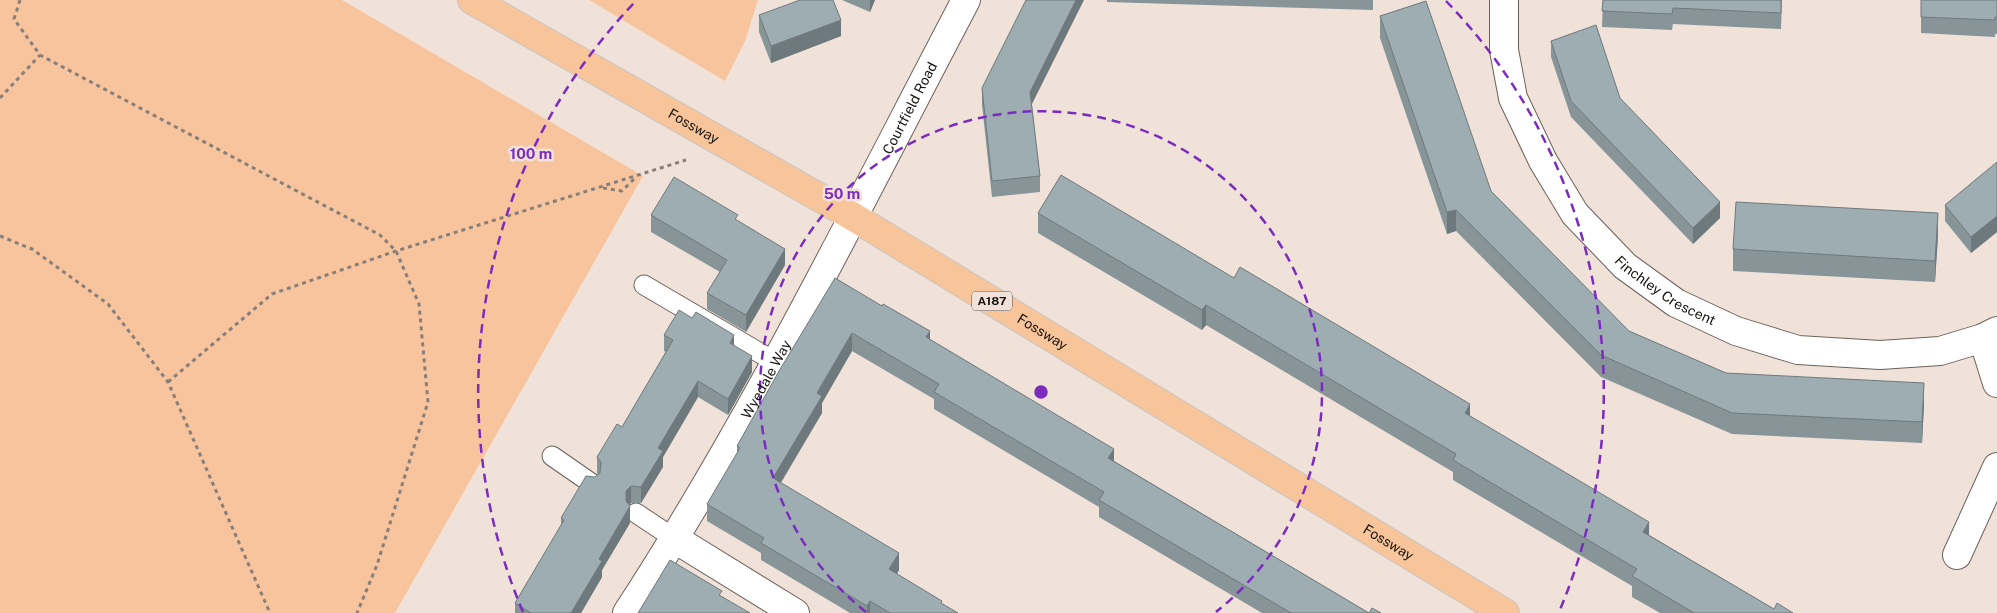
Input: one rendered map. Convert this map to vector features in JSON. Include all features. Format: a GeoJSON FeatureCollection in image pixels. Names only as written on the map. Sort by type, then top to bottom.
{"type":"FeatureCollection","features":[{"type":"Feature","properties":{"kind":"main road","name":"Fossway"},"geometry":{"type":"LineString","coordinates":[[472,0],[852,216],[1504,613]]}},
{"type":"Feature","properties":{"kind":"street","name":"Courtfield Road"},"geometry":{"type":"LineString","coordinates":[[852,216],[966,0]]}},
{"type":"Feature","properties":{"kind":"street","name":"Finchley Crescent"},"geometry":{"type":"LineString","coordinates":[[1504,0],[1504,50],[1513,98],[1543,161],[1575,214],[1625,266],[1676,303],[1736,331],[1798,350],[1880,355],[1940,351],[1990,335]]}},
{"type":"Feature","properties":{"kind":"street","name":"Wyedale Way"},"geometry":{"type":"LineString","coordinates":[[627,613],[675,539],[777,363],[852,216]]}},
{"type":"Feature","properties":{"kind":"street"},"geometry":{"type":"LineString","coordinates":[[1990,335],[1997,383]]}},
{"type":"Feature","properties":{"kind":"street"},"geometry":{"type":"LineString","coordinates":[[1957,555],[1997,467]]}},
{"type":"Feature","properties":{"kind":"street"},"geometry":{"type":"LineString","coordinates":[[675,539],[795,613]]}},
{"type":"Feature","properties":{"kind":"lane"},"geometry":{"type":"LineString","coordinates":[[644,285],[777,363]]}},
{"type":"Feature","properties":{"kind":"lane"},"geometry":{"type":"LineString","coordinates":[[552,456],[591,483]]}},
{"type":"Feature","properties":{"kind":"lane"},"geometry":{"type":"LineString","coordinates":[[636,513],[675,539]]}},
{"type":"Feature","properties":{"kind":"path"},"geometry":{"type":"LineString","coordinates":[[20,0],[14,19],[40,55],[380,235],[396,251],[419,304],[428,402],[377,565],[357,613]]}},
{"type":"Feature","properties":{"kind":"path"},"geometry":{"type":"LineString","coordinates":[[0,98],[40,55]]}},
{"type":"Feature","properties":{"kind":"path"},"geometry":{"type":"LineString","coordinates":[[168,382],[272,294],[396,251],[636,177],[728,146]]}},
{"type":"Feature","properties":{"kind":"path"},"geometry":{"type":"LineString","coordinates":[[601,188],[622,191],[636,177]]}},
{"type":"Feature","properties":{"kind":"path"},"geometry":{"type":"LineString","coordinates":[[0,236],[32,249],[108,304],[168,382],[270,613]]}},
{"type":"Feature","properties":{"kind":"shaded area"},"geometry":{"type":"Polygon","coordinates":[[[0,0],[342,0],[643,176],[395,613],[0,613],[0,0]]]}},
{"type":"Feature","properties":{"kind":"shaded area"},"geometry":{"type":"Polygon","coordinates":[[[589,0],[758,0],[745,41],[725,81],[589,0]]]}},
{"type":"Feature","properties":{"kind":"building"},"geometry":{"type":"Polygon","coordinates":[[[800,0],[833,0],[841,20],[771,46],[759,15],[800,0]]]}},
{"type":"Feature","properties":{"kind":"building"},"geometry":{"type":"Polygon","coordinates":[[[1026,0],[1076,0],[1030,92],[1040,176],[992,181],[982,88],[1026,0]]]}},
{"type":"Feature","properties":{"kind":"building"},"geometry":{"type":"Polygon","coordinates":[[[1603,0],[1781,0],[1781,13],[1673,8],[1672,14],[1602,11],[1603,0]]]}},
{"type":"Feature","properties":{"kind":"building"},"geometry":{"type":"Polygon","coordinates":[[[1921,0],[1997,0],[1997,17],[1995,17],[1995,20],[1921,17],[1921,0]]]}},
{"type":"Feature","properties":{"kind":"building"},"geometry":{"type":"Polygon","coordinates":[[[1426,1],[1491,191],[1629,331],[1726,373],[1924,383],[1922,422],[1732,413],[1601,355],[1456,210],[1447,212],[1380,16],[1426,1]]]}},
{"type":"Feature","properties":{"kind":"building"},"geometry":{"type":"Polygon","coordinates":[[[1596,25],[1620,98],[1720,202],[1693,228],[1571,101],[1551,41],[1596,25]]]}},
{"type":"Feature","properties":{"kind":"building"},"geometry":{"type":"Polygon","coordinates":[[[1997,162],[1997,216],[1971,237],[1945,205],[1997,162]]]}},
{"type":"Feature","properties":{"kind":"building"},"geometry":{"type":"Polygon","coordinates":[[[1061,175],[1234,278],[1240,267],[1470,404],[1465,413],[1649,522],[1643,532],[1774,609],[1777,603],[1793,613],[1694,613],[1632,576],[1637,569],[1453,460],[1456,454],[1206,305],[1202,310],[1038,213],[1061,175]]]}},
{"type":"Feature","properties":{"kind":"building"},"geometry":{"type":"Polygon","coordinates":[[[674,177],[738,215],[735,219],[785,249],[746,315],[707,293],[727,260],[651,215],[674,177]]]}},
{"type":"Feature","properties":{"kind":"building"},"geometry":{"type":"Polygon","coordinates":[[[1736,202],[1938,213],[1935,261],[1733,249],[1736,202]]]}},
{"type":"Feature","properties":{"kind":"building"},"geometry":{"type":"Polygon","coordinates":[[[835,278],[882,306],[883,304],[930,331],[926,337],[1114,449],[1108,458],[1369,613],[1291,613],[1099,500],[1104,492],[934,392],[939,384],[852,333],[817,393],[822,396],[773,478],[899,553],[889,569],[942,601],[941,603],[958,613],[890,613],[870,601],[867,606],[761,543],[764,538],[707,504],[740,448],[737,446],[779,371],[835,278]]]}},
{"type":"Feature","properties":{"kind":"building"},"geometry":{"type":"Polygon","coordinates":[[[679,310],[692,318],[696,312],[734,335],[730,343],[752,356],[728,399],[698,381],[658,448],[663,451],[641,487],[631,486],[626,491],[626,501],[630,506],[599,559],[602,561],[571,613],[531,613],[515,603],[564,520],[561,518],[586,476],[595,477],[600,473],[601,462],[597,457],[617,424],[622,427],[673,340],[664,335],[679,310]]]}},
{"type":"Feature","properties":{"kind":"building"},"geometry":{"type":"Polygon","coordinates":[[[670,560],[722,591],[719,595],[750,613],[638,613],[670,560]]]}},
{"type":"Feature","properties":{"kind":"building"},"geometry":{"type":"Polygon","coordinates":[[[1372,608],[1381,613],[1369,613],[1372,608]]]}}]}
